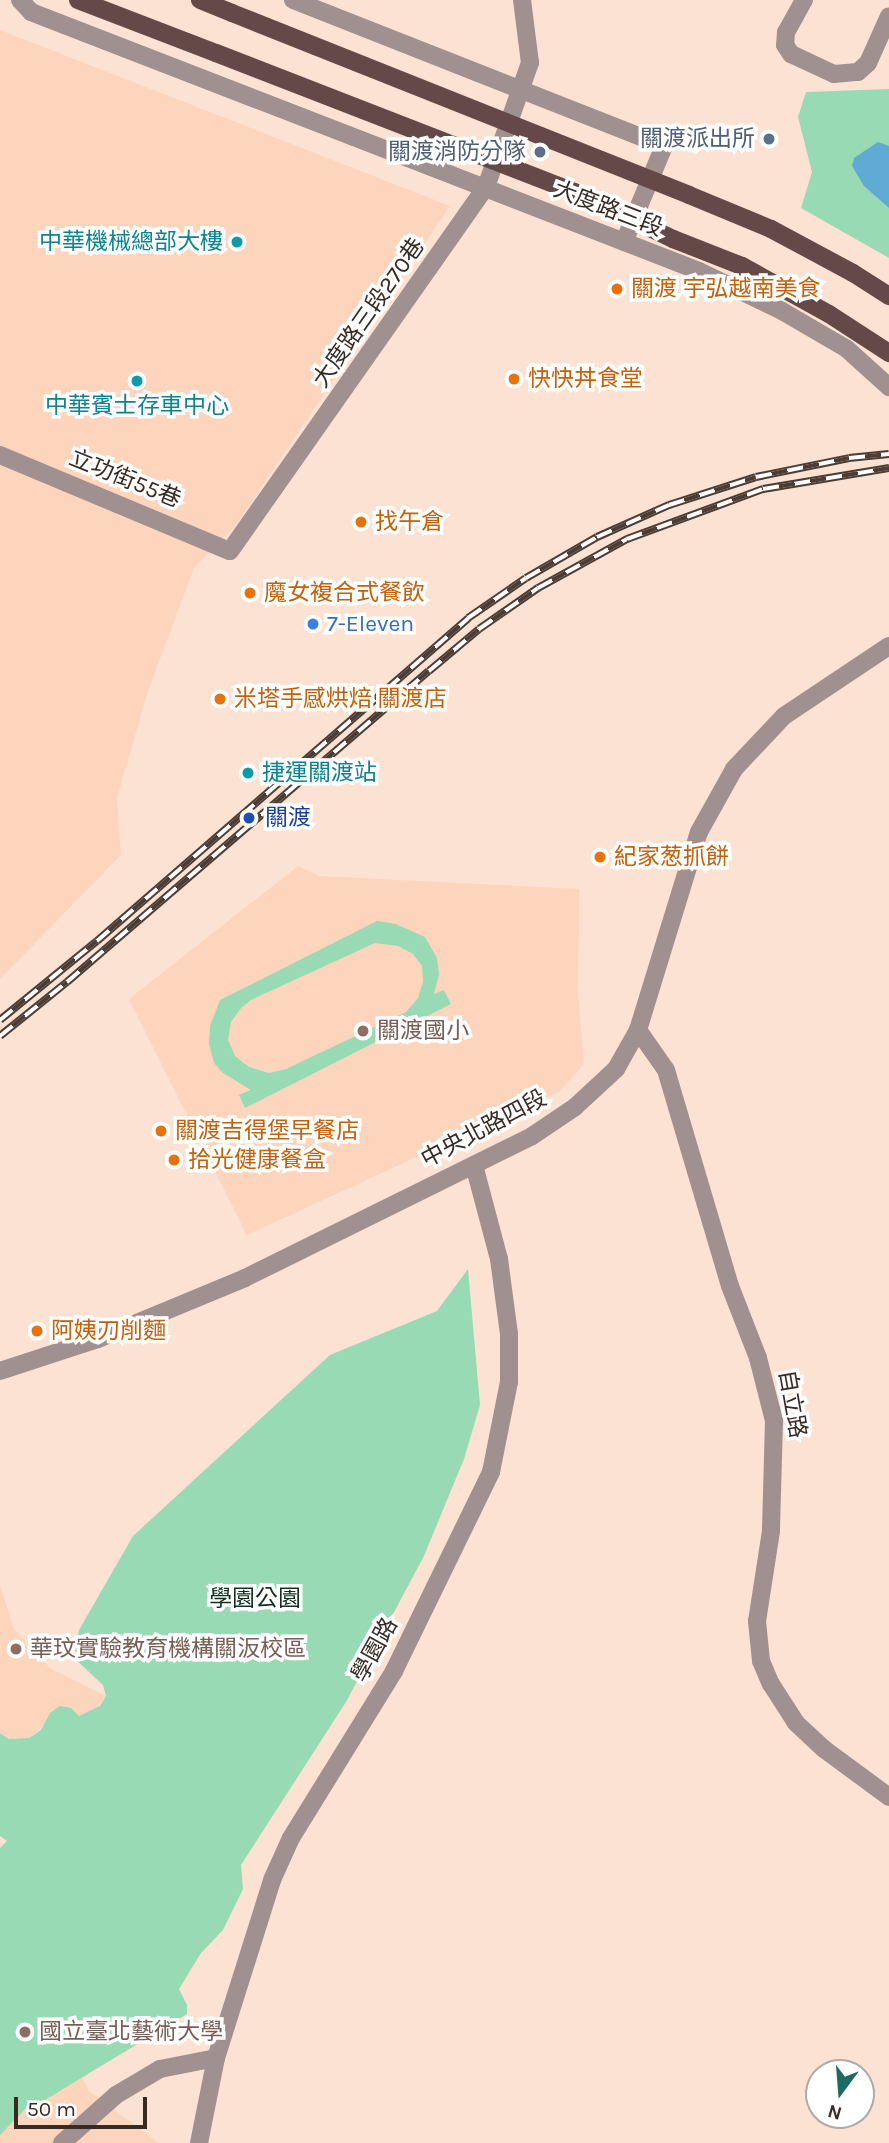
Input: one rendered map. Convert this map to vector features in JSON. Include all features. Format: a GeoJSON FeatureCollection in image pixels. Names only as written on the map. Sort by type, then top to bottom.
{"type":"FeatureCollection","features":[{"type":"Feature","properties":{"kind":"main road","name":"大度路三段"},"geometry":{"type":"LineString","coordinates":[[78,0],[574,192],[673,239],[752,272],[829,314],[889,353]]}},
{"type":"Feature","properties":{"kind":"main road","name":"大度路三段"},"geometry":{"type":"LineString","coordinates":[[200,0],[771,229],[853,273],[889,296]]}},
{"type":"Feature","properties":{"kind":"street","name":"大度路三段"},"geometry":{"type":"LineString","coordinates":[[20,0],[31,12],[699,271],[782,311],[847,349],[889,387]]}},
{"type":"Feature","properties":{"kind":"street"},"geometry":{"type":"LineString","coordinates":[[293,0],[664,146],[624,242]]}},
{"type":"Feature","properties":{"kind":"street","name":"大度路三段270巷"},"geometry":{"type":"LineString","coordinates":[[230,551],[486,187],[530,63],[522,0]]}},
{"type":"Feature","properties":{"kind":"street"},"geometry":{"type":"LineString","coordinates":[[804,0],[786,32],[785,45],[791,54],[834,74],[858,72],[869,64],[889,16]]}},
{"type":"Feature","properties":{"kind":"street","name":"立功街55巷"},"geometry":{"type":"LineString","coordinates":[[0,455],[230,551]]}},
{"type":"Feature","properties":{"kind":"street","name":"中央北路四段"},"geometry":{"type":"LineString","coordinates":[[0,1371],[98,1339],[245,1278],[532,1136],[575,1107],[616,1069],[638,1030],[699,832],[734,769],[784,716],[889,646]]}},
{"type":"Feature","properties":{"kind":"street","name":"自立路"},"geometry":{"type":"LineString","coordinates":[[638,1030],[666,1070],[730,1286],[758,1358],[774,1422],[771,1531],[757,1621],[761,1661],[771,1684],[796,1723],[824,1749],[889,1797]]}},
{"type":"Feature","properties":{"kind":"street","name":"學園路"},"geometry":{"type":"LineString","coordinates":[[199,2143],[216,2058],[257,1922],[291,1838],[394,1671],[491,1472],[509,1382],[509,1334],[499,1259],[474,1165]]}},
{"type":"Feature","properties":{"kind":"street"},"geometry":{"type":"LineString","coordinates":[[62,2143],[116,2095],[160,2068],[216,2058]]}},
{"type":"Feature","properties":{"kind":"shaded area"},"geometry":{"type":"Polygon","coordinates":[[[0,30],[450,206],[236,525],[194,568],[148,691],[117,798],[121,855],[0,979],[0,30]]]}},
{"type":"Feature","properties":{"kind":"shaded area","name":"關渡國小"},"geometry":{"type":"Polygon","coordinates":[[[298,866],[319,876],[579,889],[578,992],[584,1064],[560,1091],[247,1235],[129,999],[298,866]]]}},
{"type":"Feature","properties":{"kind":"shaded area","name":"華玟實驗教育機構關汳校區"},"geometry":{"type":"Polygon","coordinates":[[[0,1586],[14,1629],[50,1668],[106,1696],[96,1710],[79,1716],[73,1713],[45,1724],[29,1738],[9,1739],[0,1733],[0,1586]]]}},
{"type":"Feature","properties":{"kind":"shaded area","name":"國立臺北藝術大學"},"geometry":{"type":"Polygon","coordinates":[[[0,1995],[78,2069],[89,2091],[159,2143],[0,2143],[0,1995]]]}},
{"type":"Feature","properties":{"kind":"green space"},"geometry":{"type":"Polygon","coordinates":[[[889,89],[889,258],[801,208],[812,172],[798,117],[806,92],[889,89]]]}},
{"type":"Feature","properties":{"kind":"green space"},"geometry":{"type":"Polygon","coordinates":[[[377,921],[396,924],[425,937],[437,958],[439,974],[434,994],[444,990],[451,1004],[245,1108],[239,1095],[251,1090],[223,1073],[214,1063],[209,1044],[210,1026],[220,1000],[377,921]],[[375,943],[251,1000],[231,1022],[228,1040],[235,1056],[249,1067],[269,1073],[286,1069],[406,1012],[418,998],[423,982],[422,966],[413,954],[398,946],[375,943]]]}},
{"type":"Feature","properties":{"kind":"green space","name":"學園公園"},"geometry":{"type":"Polygon","coordinates":[[[468,1269],[480,1405],[464,1459],[424,1556],[346,1702],[241,1865],[243,1889],[223,1930],[201,1953],[179,1989],[187,2005],[187,2014],[45,2100],[32,2102],[0,2135],[0,1848],[7,1841],[0,1836],[0,1733],[9,1739],[29,1738],[41,1730],[50,1713],[60,1706],[71,1708],[79,1716],[100,1706],[106,1696],[103,1685],[74,1658],[79,1630],[133,1536],[330,1355],[437,1311],[468,1269]]]}},
{"type":"Feature","properties":{"kind":"water"},"geometry":{"type":"Polygon","coordinates":[[[878,142],[889,146],[889,208],[864,186],[852,166],[854,158],[878,142]]]}},
{"type":"Feature","properties":{"kind":"railway"},"geometry":{"type":"LineString","coordinates":[[0,1020],[97,941],[468,618],[526,578],[597,537],[669,505],[756,477],[849,458],[889,454]]}},
{"type":"Feature","properties":{"kind":"railway"},"geometry":{"type":"LineString","coordinates":[[0,1036],[67,982],[479,629],[538,588],[627,539],[763,489],[889,468]]}},
{"type":"Feature","properties":{"kind":"place","name":"關渡派出所"},"geometry":{"type":"Point","coordinates":[769,139]}},
{"type":"Feature","properties":{"kind":"place","name":"關渡消防分隊"},"geometry":{"type":"Point","coordinates":[540,152]}},
{"type":"Feature","properties":{"kind":"place","name":"中華機械總部大樓"},"geometry":{"type":"Point","coordinates":[237,242]}},
{"type":"Feature","properties":{"kind":"place","name":"關渡 宇弘越南美食"},"geometry":{"type":"Point","coordinates":[617,289]}},
{"type":"Feature","properties":{"kind":"place","name":"快快丼食堂"},"geometry":{"type":"Point","coordinates":[514,379]}},
{"type":"Feature","properties":{"kind":"place","name":"中華賓士存車中心"},"geometry":{"type":"Point","coordinates":[137,381]}},
{"type":"Feature","properties":{"kind":"place","name":"找午倉"},"geometry":{"type":"Point","coordinates":[361,522]}},
{"type":"Feature","properties":{"kind":"place","name":"魔女複合式餐飲"},"geometry":{"type":"Point","coordinates":[250,593]}},
{"type":"Feature","properties":{"kind":"place","name":"7-Eleven"},"geometry":{"type":"Point","coordinates":[313,624]}},
{"type":"Feature","properties":{"kind":"place","name":"米塔手感烘焙 關渡店"},"geometry":{"type":"Point","coordinates":[220,699]}},
{"type":"Feature","properties":{"kind":"place","name":"捷運關渡站"},"geometry":{"type":"Point","coordinates":[248,773]}},
{"type":"Feature","properties":{"kind":"place","name":"關渡"},"geometry":{"type":"Point","coordinates":[249,818]}},
{"type":"Feature","properties":{"kind":"place","name":"紀家葱抓餅"},"geometry":{"type":"Point","coordinates":[600,857]}},
{"type":"Feature","properties":{"kind":"place","name":"關渡國小"},"geometry":{"type":"Point","coordinates":[363,1031]}},
{"type":"Feature","properties":{"kind":"place","name":"關渡吉得堡早餐店"},"geometry":{"type":"Point","coordinates":[161,1131]}},
{"type":"Feature","properties":{"kind":"place","name":"拾光健康餐盒"},"geometry":{"type":"Point","coordinates":[174,1160]}},
{"type":"Feature","properties":{"kind":"place","name":"阿姨刀削麵"},"geometry":{"type":"Point","coordinates":[37,1331]}},
{"type":"Feature","properties":{"kind":"place","name":"華玟實驗教育機構關汳校區"},"geometry":{"type":"Point","coordinates":[16,1649]}},
{"type":"Feature","properties":{"kind":"place","name":"國立臺北藝術大學"},"geometry":{"type":"Point","coordinates":[25,2032]}}]}
